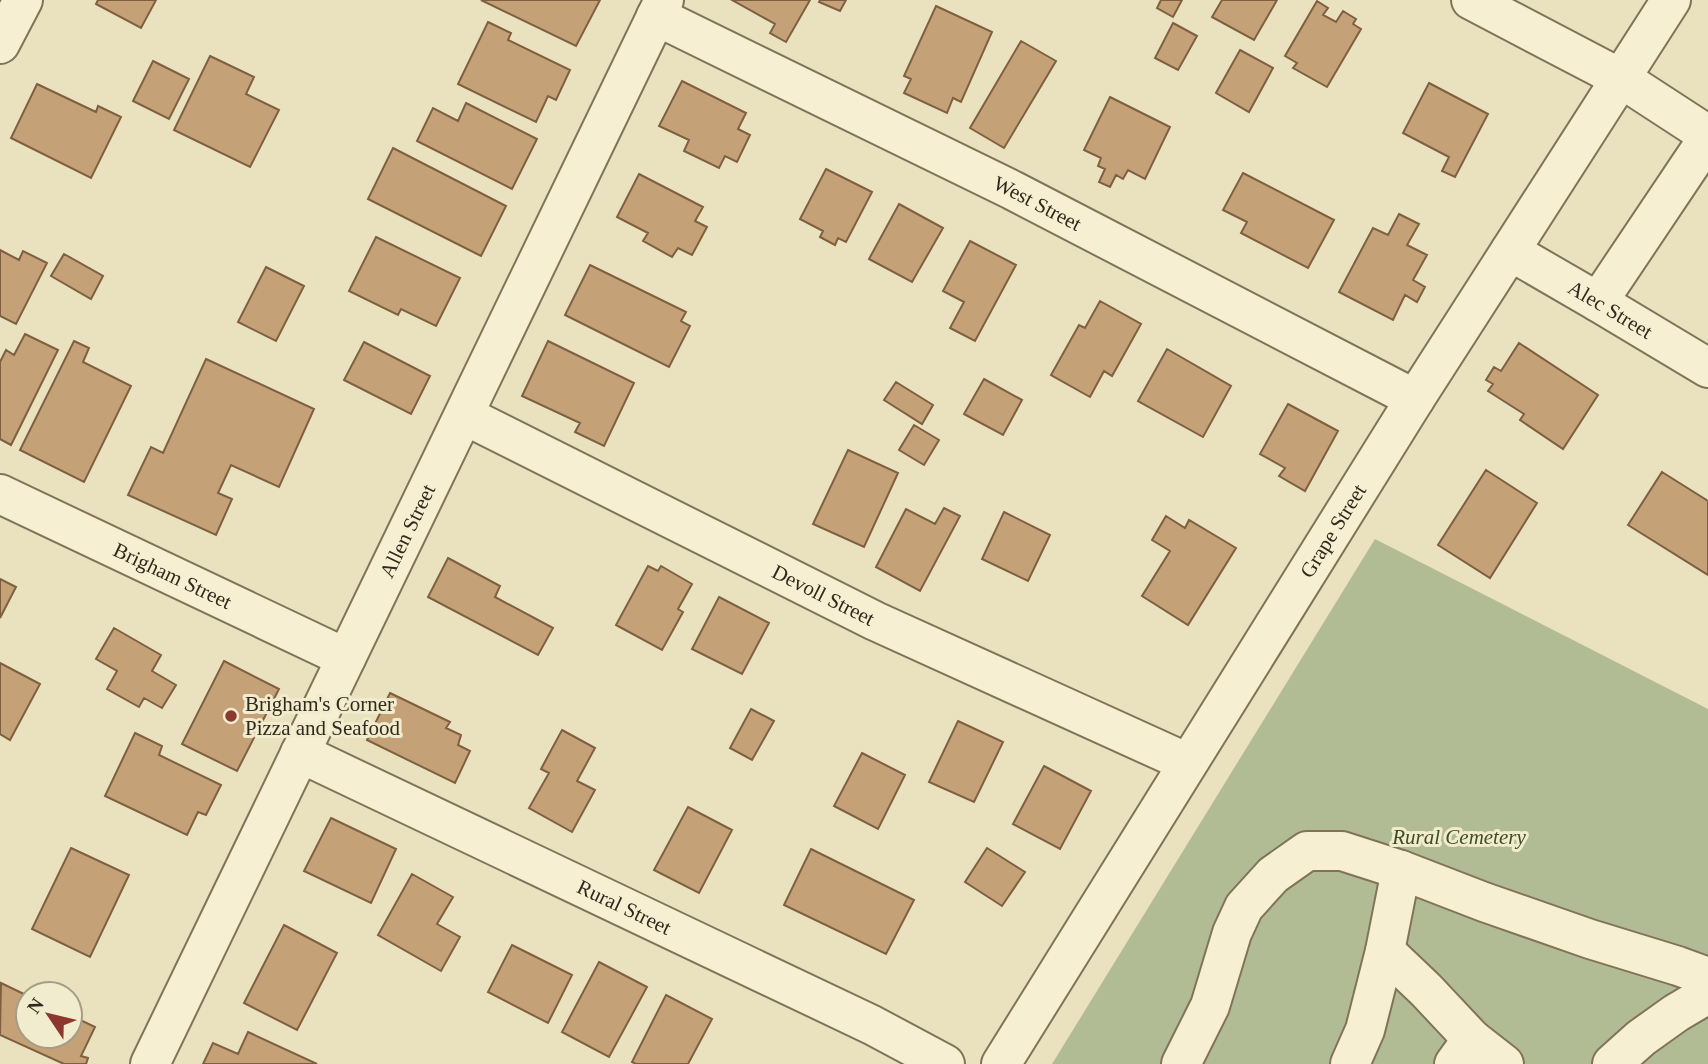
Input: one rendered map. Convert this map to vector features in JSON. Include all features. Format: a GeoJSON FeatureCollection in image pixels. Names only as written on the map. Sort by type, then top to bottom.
{"type":"FeatureCollection","features":[{"type":"Feature","properties":{"kind":"street"},"geometry":{"type":"LineString","coordinates":[[0,44],[23,0]]}},
{"type":"Feature","properties":{"kind":"street"},"geometry":{"type":"LineString","coordinates":[[1471,0],[1622,79],[1708,137],[1598,302]]}},
{"type":"Feature","properties":{"kind":"street","name":"Grape Street"},"geometry":{"type":"LineString","coordinates":[[1000,1064],[1415,398],[1671,0]]}},
{"type":"Feature","properties":{"kind":"street","name":"West Street"},"geometry":{"type":"LineString","coordinates":[[660,8],[1415,398]]}},
{"type":"Feature","properties":{"kind":"street","name":"Allen Street"},"geometry":{"type":"LineString","coordinates":[[150,1064],[660,8]]}},
{"type":"Feature","properties":{"kind":"street","name":"Alec Street"},"geometry":{"type":"LineString","coordinates":[[1510,251],[1708,368]]}},
{"type":"Feature","properties":{"kind":"street","name":"Devoll Street"},"geometry":{"type":"LineString","coordinates":[[464,415],[875,621],[1188,763]]}},
{"type":"Feature","properties":{"kind":"street","name":"Brigham Street"},"geometry":{"type":"LineString","coordinates":[[0,494],[346,658]]}},
{"type":"Feature","properties":{"kind":"street","name":"Rural Street"},"geometry":{"type":"LineString","coordinates":[[300,753],[872,1025],[945,1064]]}},
{"type":"Feature","properties":{"kind":"street"},"geometry":{"type":"LineString","coordinates":[[1181,1064],[1210,1006],[1232,933],[1244,907],[1273,875],[1307,852],[1342,851],[1402,870],[1590,939],[1708,977]]}},
{"type":"Feature","properties":{"kind":"street"},"geometry":{"type":"LineString","coordinates":[[1350,1064],[1365,1030],[1402,870]]}},
{"type":"Feature","properties":{"kind":"street"},"geometry":{"type":"LineString","coordinates":[[1385,951],[1426,990],[1463,1051],[1504,1064]]}},
{"type":"Feature","properties":{"kind":"street"},"geometry":{"type":"LineString","coordinates":[[1612,1064],[1641,1038],[1708,994]]}},
{"type":"Feature","properties":{"kind":"green space","name":"Rural Cemetery"},"geometry":{"type":"Polygon","coordinates":[[[1375,539],[1708,709],[1708,1064],[1052,1064],[1375,539]]]}},
{"type":"Feature","properties":{"kind":"building"},"geometry":{"type":"Polygon","coordinates":[[[98,0],[156,0],[141,28],[96,4],[98,0]]]}},
{"type":"Feature","properties":{"kind":"building"},"geometry":{"type":"Polygon","coordinates":[[[481,0],[600,0],[576,46],[481,0]]]}},
{"type":"Feature","properties":{"kind":"building"},"geometry":{"type":"Polygon","coordinates":[[[732,0],[810,0],[786,42],[770,33],[775,24],[732,0]]]}},
{"type":"Feature","properties":{"kind":"building"},"geometry":{"type":"Polygon","coordinates":[[[846,0],[840,11],[819,2],[846,0]]]}},
{"type":"Feature","properties":{"kind":"building"},"geometry":{"type":"Polygon","coordinates":[[[1161,0],[1182,0],[1173,17],[1157,8],[1161,0]]]}},
{"type":"Feature","properties":{"kind":"building"},"geometry":{"type":"Polygon","coordinates":[[[1222,0],[1277,0],[1254,40],[1212,17],[1222,0]]]}},
{"type":"Feature","properties":{"kind":"building"},"geometry":{"type":"Polygon","coordinates":[[[1317,1],[1328,8],[1323,15],[1336,22],[1343,11],[1356,19],[1353,24],[1361,29],[1327,87],[1293,68],[1297,63],[1285,56],[1317,1]]]}},
{"type":"Feature","properties":{"kind":"building"},"geometry":{"type":"Polygon","coordinates":[[[936,6],[992,32],[961,102],[953,98],[947,113],[904,93],[911,79],[904,76],[936,6]]]}},
{"type":"Feature","properties":{"kind":"building"},"geometry":{"type":"Polygon","coordinates":[[[488,22],[511,33],[508,40],[570,70],[556,100],[548,96],[536,122],[458,84],[488,22]]]}},
{"type":"Feature","properties":{"kind":"building"},"geometry":{"type":"Polygon","coordinates":[[[1173,23],[1197,36],[1178,70],[1155,58],[1173,23]]]}},
{"type":"Feature","properties":{"kind":"building"},"geometry":{"type":"Polygon","coordinates":[[[1021,41],[1056,61],[1004,148],[970,128],[1021,41]]]}},
{"type":"Feature","properties":{"kind":"building"},"geometry":{"type":"Polygon","coordinates":[[[1240,50],[1273,68],[1249,112],[1216,93],[1240,50]]]}},
{"type":"Feature","properties":{"kind":"building"},"geometry":{"type":"Polygon","coordinates":[[[210,56],[254,77],[246,94],[279,110],[250,167],[174,130],[210,56]]]}},
{"type":"Feature","properties":{"kind":"building"},"geometry":{"type":"Polygon","coordinates":[[[153,61],[189,79],[169,119],[133,101],[153,61]]]}},
{"type":"Feature","properties":{"kind":"building"},"geometry":{"type":"Polygon","coordinates":[[[682,81],[746,113],[738,129],[750,135],[737,162],[725,156],[719,168],[684,151],[689,140],[659,126],[682,81]]]}},
{"type":"Feature","properties":{"kind":"building"},"geometry":{"type":"Polygon","coordinates":[[[1429,83],[1488,114],[1455,177],[1442,171],[1449,157],[1403,133],[1429,83]]]}},
{"type":"Feature","properties":{"kind":"building"},"geometry":{"type":"Polygon","coordinates":[[[37,84],[96,112],[98,106],[121,117],[91,178],[11,138],[37,84]]]}},
{"type":"Feature","properties":{"kind":"building"},"geometry":{"type":"Polygon","coordinates":[[[1110,97],[1170,127],[1145,179],[1128,170],[1123,179],[1116,175],[1110,187],[1099,182],[1105,169],[1098,166],[1101,158],[1084,150],[1110,97]]]}},
{"type":"Feature","properties":{"kind":"building"},"geometry":{"type":"Polygon","coordinates":[[[466,103],[537,139],[512,189],[417,141],[433,108],[458,121],[466,103]]]}},
{"type":"Feature","properties":{"kind":"building"},"geometry":{"type":"Polygon","coordinates":[[[393,148],[506,206],[481,256],[368,199],[393,148]]]}},
{"type":"Feature","properties":{"kind":"building"},"geometry":{"type":"Polygon","coordinates":[[[826,169],[872,192],[846,242],[838,238],[835,245],[820,237],[823,231],[800,219],[826,169]]]}},
{"type":"Feature","properties":{"kind":"building"},"geometry":{"type":"Polygon","coordinates":[[[1243,173],[1334,220],[1308,268],[1241,233],[1247,222],[1223,210],[1243,173]]]}},
{"type":"Feature","properties":{"kind":"building"},"geometry":{"type":"Polygon","coordinates":[[[639,174],[703,207],[695,221],[707,227],[692,255],[678,248],[672,257],[643,241],[648,233],[617,217],[639,174]]]}},
{"type":"Feature","properties":{"kind":"building"},"geometry":{"type":"Polygon","coordinates":[[[899,204],[943,228],[912,282],[869,259],[899,204]]]}},
{"type":"Feature","properties":{"kind":"building"},"geometry":{"type":"Polygon","coordinates":[[[1399,214],[1419,224],[1407,245],[1427,255],[1413,280],[1425,287],[1417,302],[1405,295],[1393,320],[1339,292],[1373,228],[1388,235],[1399,214]]]}},
{"type":"Feature","properties":{"kind":"building"},"geometry":{"type":"Polygon","coordinates":[[[376,237],[460,278],[436,326],[401,309],[398,315],[349,291],[376,237]]]}},
{"type":"Feature","properties":{"kind":"building"},"geometry":{"type":"Polygon","coordinates":[[[970,241],[1016,265],[975,341],[950,328],[964,302],[943,291],[970,241]]]}},
{"type":"Feature","properties":{"kind":"building"},"geometry":{"type":"Polygon","coordinates":[[[0,250],[19,260],[23,251],[47,263],[16,324],[0,316],[0,250]]]}},
{"type":"Feature","properties":{"kind":"building"},"geometry":{"type":"Polygon","coordinates":[[[64,254],[103,276],[91,299],[51,276],[64,254]]]}},
{"type":"Feature","properties":{"kind":"building"},"geometry":{"type":"Polygon","coordinates":[[[590,265],[686,312],[681,321],[690,326],[669,367],[565,315],[590,265]]]}},
{"type":"Feature","properties":{"kind":"building"},"geometry":{"type":"Polygon","coordinates":[[[266,267],[304,286],[276,341],[238,322],[266,267]]]}},
{"type":"Feature","properties":{"kind":"building"},"geometry":{"type":"Polygon","coordinates":[[[1100,301],[1141,324],[1112,376],[1104,371],[1090,397],[1051,375],[1079,325],[1085,328],[1100,301]]]}},
{"type":"Feature","properties":{"kind":"building"},"geometry":{"type":"Polygon","coordinates":[[[25,334],[58,350],[11,445],[0,439],[0,362],[6,350],[14,355],[25,334]]]}},
{"type":"Feature","properties":{"kind":"building"},"geometry":{"type":"Polygon","coordinates":[[[74,341],[89,348],[83,362],[131,386],[84,482],[20,450],[74,341]]]}},
{"type":"Feature","properties":{"kind":"building"},"geometry":{"type":"Polygon","coordinates":[[[548,341],[634,383],[604,446],[575,432],[580,423],[522,396],[548,341]]]}},
{"type":"Feature","properties":{"kind":"building"},"geometry":{"type":"Polygon","coordinates":[[[364,342],[430,376],[411,414],[344,380],[364,342]]]}},
{"type":"Feature","properties":{"kind":"building"},"geometry":{"type":"Polygon","coordinates":[[[1519,343],[1598,395],[1563,449],[1520,420],[1524,414],[1488,391],[1493,384],[1486,380],[1494,367],[1501,371],[1519,343]]]}},
{"type":"Feature","properties":{"kind":"building"},"geometry":{"type":"Polygon","coordinates":[[[1167,349],[1231,386],[1203,437],[1138,401],[1167,349]]]}},
{"type":"Feature","properties":{"kind":"building"},"geometry":{"type":"Polygon","coordinates":[[[206,359],[314,409],[279,487],[231,465],[218,493],[232,499],[216,535],[128,495],[151,447],[163,453],[206,359]]]}},
{"type":"Feature","properties":{"kind":"building"},"geometry":{"type":"Polygon","coordinates":[[[984,379],[1022,400],[1003,435],[964,414],[984,379]]]}},
{"type":"Feature","properties":{"kind":"building"},"geometry":{"type":"Polygon","coordinates":[[[896,382],[933,405],[922,424],[884,400],[896,382]]]}},
{"type":"Feature","properties":{"kind":"building"},"geometry":{"type":"Polygon","coordinates":[[[1288,404],[1338,431],[1305,491],[1279,476],[1285,468],[1260,454],[1288,404]]]}},
{"type":"Feature","properties":{"kind":"building"},"geometry":{"type":"Polygon","coordinates":[[[914,425],[939,440],[924,465],[899,450],[914,425]]]}},
{"type":"Feature","properties":{"kind":"building"},"geometry":{"type":"Polygon","coordinates":[[[848,450],[898,473],[864,547],[813,524],[848,450]]]}},
{"type":"Feature","properties":{"kind":"building"},"geometry":{"type":"Polygon","coordinates":[[[1486,470],[1537,503],[1490,578],[1438,545],[1486,470]]]}},
{"type":"Feature","properties":{"kind":"building"},"geometry":{"type":"Polygon","coordinates":[[[1662,472],[1708,501],[1708,575],[1628,525],[1662,472]]]}},
{"type":"Feature","properties":{"kind":"building"},"geometry":{"type":"Polygon","coordinates":[[[944,508],[960,516],[920,591],[876,567],[906,509],[935,524],[944,508]]]}},
{"type":"Feature","properties":{"kind":"building"},"geometry":{"type":"Polygon","coordinates":[[[1004,512],[1050,535],[1028,581],[982,559],[1004,512]]]}},
{"type":"Feature","properties":{"kind":"building"},"geometry":{"type":"Polygon","coordinates":[[[1166,516],[1185,528],[1189,520],[1236,548],[1188,625],[1142,596],[1170,551],[1152,540],[1166,516]]]}},
{"type":"Feature","properties":{"kind":"building"},"geometry":{"type":"Polygon","coordinates":[[[448,558],[500,586],[495,597],[553,628],[538,655],[428,597],[448,558]]]}},
{"type":"Feature","properties":{"kind":"building"},"geometry":{"type":"Polygon","coordinates":[[[648,566],[658,571],[661,566],[692,584],[678,609],[683,612],[662,650],[616,625],[648,566]]]}},
{"type":"Feature","properties":{"kind":"building"},"geometry":{"type":"Polygon","coordinates":[[[0,579],[16,587],[0,618],[0,579]]]}},
{"type":"Feature","properties":{"kind":"building"},"geometry":{"type":"Polygon","coordinates":[[[719,597],[769,623],[742,674],[692,649],[719,597]]]}},
{"type":"Feature","properties":{"kind":"building"},"geometry":{"type":"Polygon","coordinates":[[[114,628],[161,655],[152,671],[176,685],[162,708],[144,698],[139,707],[107,689],[117,671],[96,659],[114,628]]]}},
{"type":"Feature","properties":{"kind":"building","name":"Brigham's Corner Pizza and Seafood"},"geometry":{"type":"Polygon","coordinates":[[[224,661],[279,689],[237,771],[182,744],[224,661]]]}},
{"type":"Feature","properties":{"kind":"building"},"geometry":{"type":"Polygon","coordinates":[[[0,663],[40,684],[10,740],[0,734],[0,663]]]}},
{"type":"Feature","properties":{"kind":"building"},"geometry":{"type":"Polygon","coordinates":[[[390,693],[450,722],[446,728],[461,735],[458,745],[470,751],[455,783],[367,740],[390,693]]]}},
{"type":"Feature","properties":{"kind":"building"},"geometry":{"type":"Polygon","coordinates":[[[751,709],[774,721],[752,760],[730,748],[751,709]]]}},
{"type":"Feature","properties":{"kind":"building"},"geometry":{"type":"Polygon","coordinates":[[[958,721],[1003,742],[974,802],[929,782],[958,721]]]}},
{"type":"Feature","properties":{"kind":"building"},"geometry":{"type":"Polygon","coordinates":[[[562,730],[595,748],[577,781],[595,790],[572,832],[529,808],[549,773],[541,769],[562,730]]]}},
{"type":"Feature","properties":{"kind":"building"},"geometry":{"type":"Polygon","coordinates":[[[135,733],[162,746],[159,755],[221,785],[206,815],[198,812],[187,835],[105,796],[135,733]]]}},
{"type":"Feature","properties":{"kind":"building"},"geometry":{"type":"Polygon","coordinates":[[[862,753],[905,775],[878,829],[834,806],[862,753]]]}},
{"type":"Feature","properties":{"kind":"building"},"geometry":{"type":"Polygon","coordinates":[[[1044,766],[1091,791],[1060,849],[1013,824],[1044,766]]]}},
{"type":"Feature","properties":{"kind":"building"},"geometry":{"type":"Polygon","coordinates":[[[688,807],[732,830],[699,893],[654,870],[688,807]]]}},
{"type":"Feature","properties":{"kind":"building"},"geometry":{"type":"Polygon","coordinates":[[[331,818],[396,849],[371,903],[304,871],[331,818]]]}},
{"type":"Feature","properties":{"kind":"building"},"geometry":{"type":"Polygon","coordinates":[[[71,848],[129,875],[90,957],[32,929],[71,848]]]}},
{"type":"Feature","properties":{"kind":"building"},"geometry":{"type":"Polygon","coordinates":[[[987,848],[1025,872],[1002,906],[965,882],[987,848]]]}},
{"type":"Feature","properties":{"kind":"building"},"geometry":{"type":"Polygon","coordinates":[[[811,849],[914,900],[886,954],[784,905],[811,849]]]}},
{"type":"Feature","properties":{"kind":"building"},"geometry":{"type":"Polygon","coordinates":[[[412,874],[453,897],[437,924],[460,937],[441,971],[378,935],[412,874]]]}},
{"type":"Feature","properties":{"kind":"building"},"geometry":{"type":"Polygon","coordinates":[[[284,925],[337,953],[297,1030],[244,1003],[284,925]]]}},
{"type":"Feature","properties":{"kind":"building"},"geometry":{"type":"Polygon","coordinates":[[[512,945],[572,975],[548,1023],[488,992],[512,945]]]}},
{"type":"Feature","properties":{"kind":"building"},"geometry":{"type":"Polygon","coordinates":[[[599,962],[647,987],[609,1057],[562,1032],[599,962]]]}},
{"type":"Feature","properties":{"kind":"building"},"geometry":{"type":"Polygon","coordinates":[[[1,983],[14,989],[14,1041],[0,1035],[1,983]]]}},
{"type":"Feature","properties":{"kind":"building"},"geometry":{"type":"Polygon","coordinates":[[[666,995],[712,1019],[688,1064],[636,1064],[632,1062],[666,995]]]}},
{"type":"Feature","properties":{"kind":"building"},"geometry":{"type":"Polygon","coordinates":[[[84,1022],[95,1027],[84,1050],[84,1022]]]}},
{"type":"Feature","properties":{"kind":"building"},"geometry":{"type":"Polygon","coordinates":[[[248,1032],[317,1064],[203,1064],[213,1043],[238,1054],[248,1032]]]}},
{"type":"Feature","properties":{"kind":"building"},"geometry":{"type":"Polygon","coordinates":[[[33,1050],[84,1050],[81,1056],[88,1058],[86,1064],[64,1064],[33,1050]]]}},
{"type":"Feature","properties":{"kind":"place","name":"Brigham's Corner Pizza and Seafood"},"geometry":{"type":"Point","coordinates":[231,716]}}]}
